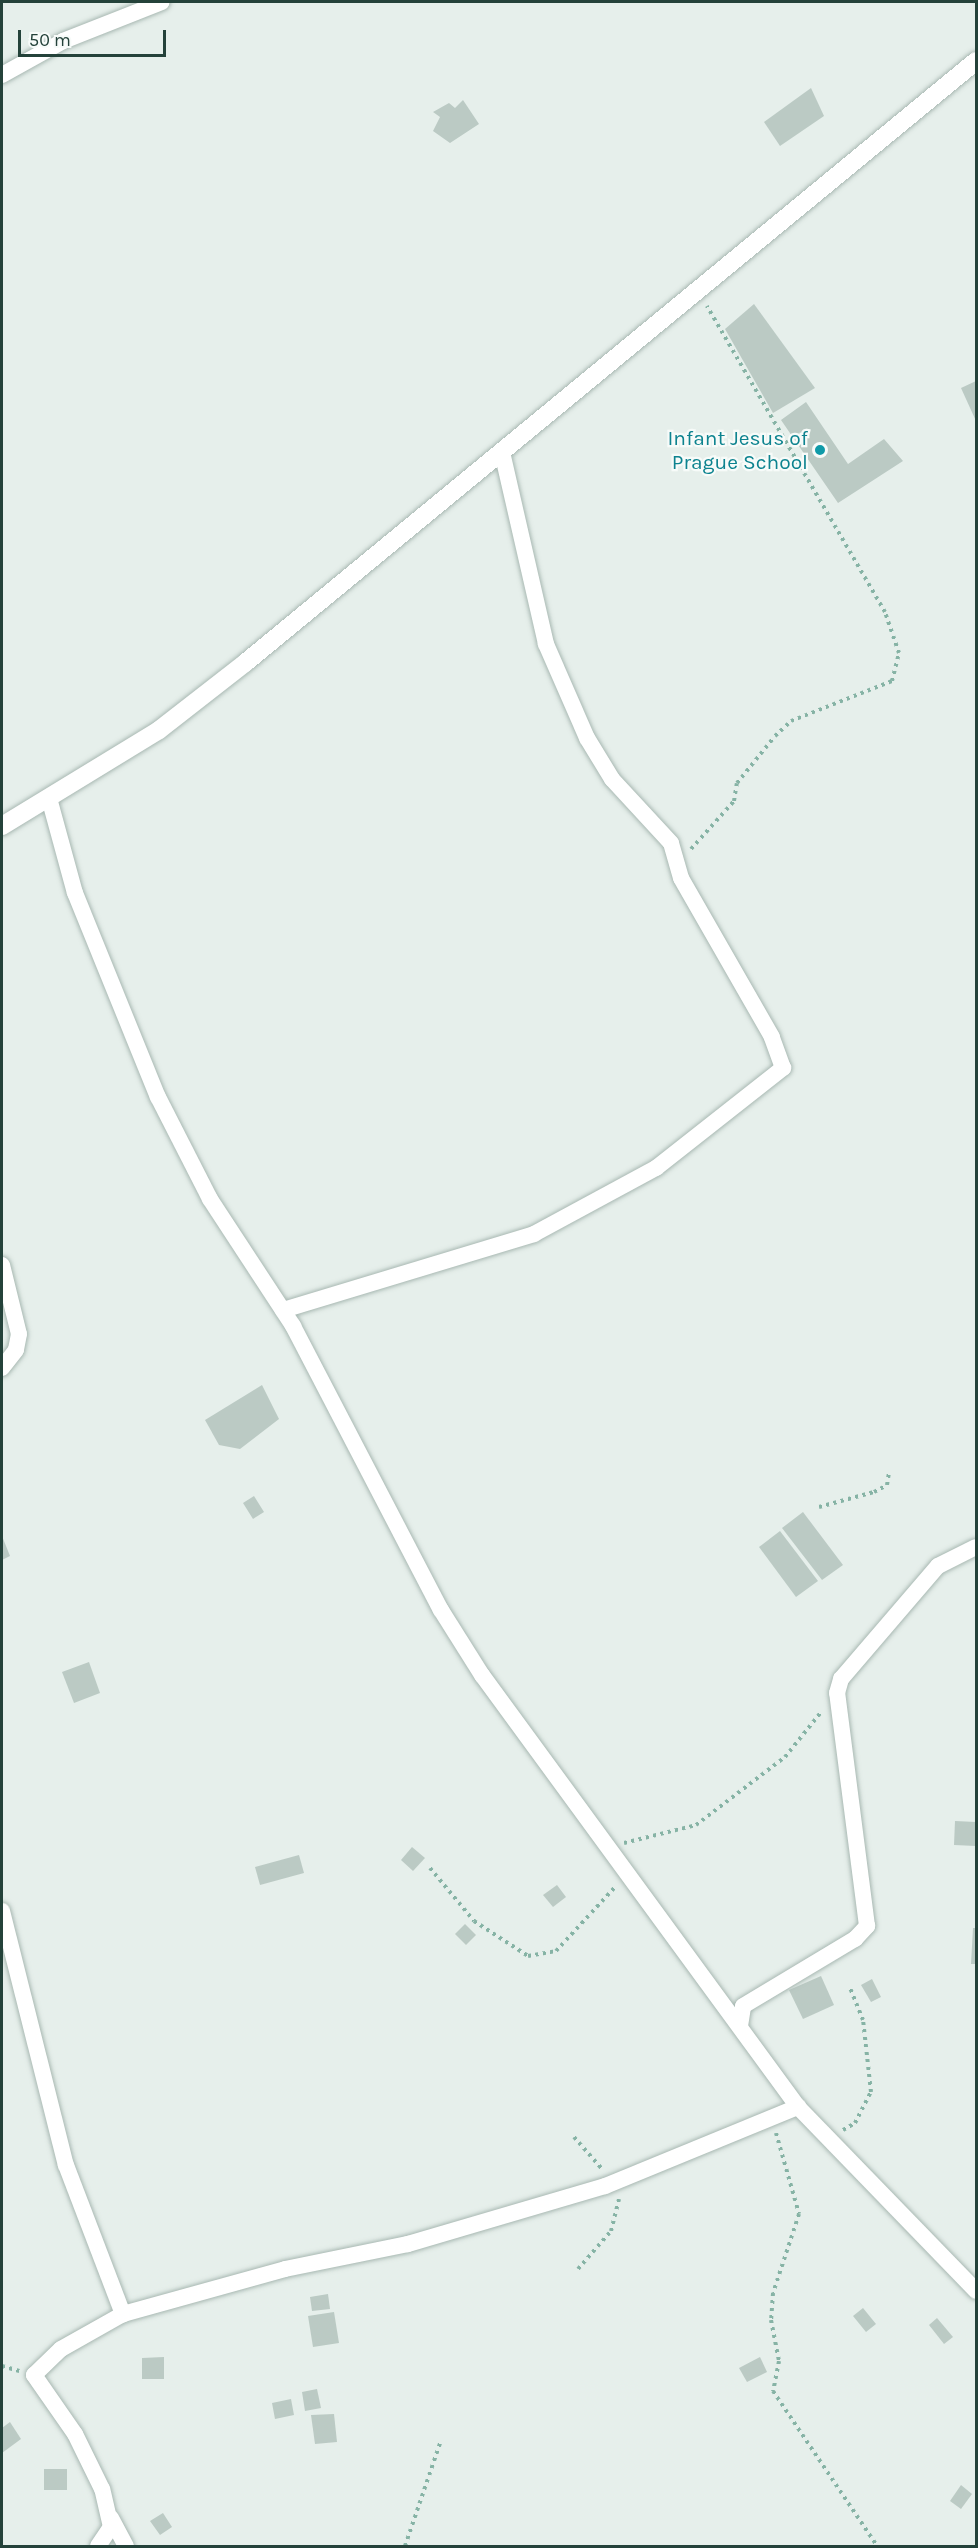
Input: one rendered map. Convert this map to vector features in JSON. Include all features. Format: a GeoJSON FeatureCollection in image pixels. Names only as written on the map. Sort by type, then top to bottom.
{"type":"FeatureCollection","features":[{"type":"Feature","properties":{"kind":"street"},"geometry":{"type":"LineString","coordinates":[[2,75],[63,41],[162,2]]}},
{"type":"Feature","properties":{"kind":"street"},"geometry":{"type":"LineString","coordinates":[[2,826],[167,723],[502,453],[976,61]]}},
{"type":"Feature","properties":{"kind":"street"},"geometry":{"type":"LineString","coordinates":[[283,1310],[534,1234],[656,1168],[778,1075],[783,1064],[772,1037],[686,888],[663,833],[599,761],[555,667],[518,537],[502,453]]}},
{"type":"Feature","properties":{"kind":"street"},"geometry":{"type":"LineString","coordinates":[[49,798],[75,892],[158,1097],[210,1199],[283,1310],[441,1610],[627,1874],[798,2107],[826,2139],[976,2291]]}},
{"type":"Feature","properties":{"kind":"street"},"geometry":{"type":"LineString","coordinates":[[2,1265],[19,1334],[16,1350],[2,1368]]}},
{"type":"Feature","properties":{"kind":"street"},"geometry":{"type":"LineString","coordinates":[[740,2026],[743,2006],[855,1940],[867,1926],[837,1697],[841,1679],[856,1658],[938,1566],[976,1547]]}},
{"type":"Feature","properties":{"kind":"street"},"geometry":{"type":"LineString","coordinates":[[2,1911],[66,2165],[123,2314]]}},
{"type":"Feature","properties":{"kind":"street"},"geometry":{"type":"LineString","coordinates":[[126,2547],[109,2512],[91,2464],[34,2375],[61,2349],[123,2314],[285,2269],[497,2221],[771,2122],[798,2107]]}},
{"type":"Feature","properties":{"kind":"street"},"geometry":{"type":"LineString","coordinates":[[99,2547],[110,2534],[109,2512]]}},
{"type":"Feature","properties":{"kind":"path"},"geometry":{"type":"LineString","coordinates":[[676,861],[734,801],[737,783],[775,736],[791,721],[892,681],[899,653],[885,612],[698,291]]}},
{"type":"Feature","properties":{"kind":"path"},"geometry":{"type":"LineString","coordinates":[[819,1507],[874,1492],[887,1485],[889,1473]]}},
{"type":"Feature","properties":{"kind":"path"},"geometry":{"type":"LineString","coordinates":[[610,1850],[630,1839],[696,1825],[785,1756],[800,1732],[837,1697]]}},
{"type":"Feature","properties":{"kind":"path"},"geometry":{"type":"LineString","coordinates":[[430,1868],[474,1921],[528,1956],[541,1957],[568,1940],[627,1874]]}},
{"type":"Feature","properties":{"kind":"path"},"geometry":{"type":"LineString","coordinates":[[826,2139],[855,2123],[871,2092],[863,2020],[850,1988]]}},
{"type":"Feature","properties":{"kind":"path"},"geometry":{"type":"LineString","coordinates":[[771,2122],[799,2214],[772,2293],[771,2320],[779,2361],[773,2391],[877,2547]]}},
{"type":"Feature","properties":{"kind":"path"},"geometry":{"type":"LineString","coordinates":[[405,2547],[440,2443]]}},
{"type":"Feature","properties":{"kind":"building"},"geometry":{"type":"Polygon","coordinates":[[[811,88],[824,116],[780,146],[764,122],[811,88]]]}},
{"type":"Feature","properties":{"kind":"building"},"geometry":{"type":"Polygon","coordinates":[[[463,100],[479,124],[450,143],[433,131],[440,117],[433,112],[449,103],[455,108],[463,100]]]}},
{"type":"Feature","properties":{"kind":"building"},"geometry":{"type":"Polygon","coordinates":[[[754,304],[815,388],[773,413],[725,329],[754,304]]]}},
{"type":"Feature","properties":{"kind":"building"},"geometry":{"type":"Polygon","coordinates":[[[976,381],[976,421],[961,388],[976,381]]]}},
{"type":"Feature","properties":{"kind":"building","name":"Infant Jesus of Prague School"},"geometry":{"type":"Polygon","coordinates":[[[806,402],[848,464],[884,439],[903,461],[838,503],[781,420],[806,402]]]}},
{"type":"Feature","properties":{"kind":"building"},"geometry":{"type":"Polygon","coordinates":[[[262,1385],[279,1419],[240,1449],[219,1445],[205,1420],[262,1385]]]}},
{"type":"Feature","properties":{"kind":"building"},"geometry":{"type":"Polygon","coordinates":[[[254,1496],[264,1512],[253,1519],[243,1503],[254,1496]]]}},
{"type":"Feature","properties":{"kind":"building"},"geometry":{"type":"Polygon","coordinates":[[[803,1512],[843,1565],[822,1580],[782,1528],[803,1512]]]}},
{"type":"Feature","properties":{"kind":"building"},"geometry":{"type":"Polygon","coordinates":[[[780,1531],[818,1581],[796,1597],[759,1547],[780,1531]]]}},
{"type":"Feature","properties":{"kind":"building"},"geometry":{"type":"Polygon","coordinates":[[[2,1536],[10,1556],[2,1560],[2,1536]]]}},
{"type":"Feature","properties":{"kind":"building"},"geometry":{"type":"Polygon","coordinates":[[[89,1662],[100,1693],[74,1703],[62,1672],[89,1662]]]}},
{"type":"Feature","properties":{"kind":"building"},"geometry":{"type":"Polygon","coordinates":[[[955,1821],[976,1822],[976,1846],[954,1845],[955,1821]]]}},
{"type":"Feature","properties":{"kind":"building"},"geometry":{"type":"Polygon","coordinates":[[[412,1847],[425,1858],[413,1871],[401,1860],[412,1847]]]}},
{"type":"Feature","properties":{"kind":"building"},"geometry":{"type":"Polygon","coordinates":[[[299,1855],[304,1873],[260,1885],[255,1867],[299,1855]]]}},
{"type":"Feature","properties":{"kind":"building"},"geometry":{"type":"Polygon","coordinates":[[[557,1885],[566,1897],[553,1907],[543,1895],[557,1885]]]}},
{"type":"Feature","properties":{"kind":"building"},"geometry":{"type":"Polygon","coordinates":[[[465,1924],[476,1935],[466,1945],[455,1934],[465,1924]]]}},
{"type":"Feature","properties":{"kind":"building"},"geometry":{"type":"Polygon","coordinates":[[[973,1928],[976,1928],[976,1964],[971,1964],[973,1928]]]}},
{"type":"Feature","properties":{"kind":"building"},"geometry":{"type":"Polygon","coordinates":[[[821,1976],[834,2005],[803,2019],[789,1990],[821,1976]]]}},
{"type":"Feature","properties":{"kind":"building"},"geometry":{"type":"Polygon","coordinates":[[[872,1979],[881,1997],[871,2002],[861,1985],[872,1979]]]}},
{"type":"Feature","properties":{"kind":"building"},"geometry":{"type":"Polygon","coordinates":[[[328,2294],[330,2309],[312,2311],[310,2297],[328,2294]]]}},
{"type":"Feature","properties":{"kind":"building"},"geometry":{"type":"Polygon","coordinates":[[[863,2308],[876,2324],[866,2332],[853,2316],[863,2308]]]}},
{"type":"Feature","properties":{"kind":"building"},"geometry":{"type":"Polygon","coordinates":[[[334,2312],[339,2343],[313,2347],[308,2316],[334,2312]]]}},
{"type":"Feature","properties":{"kind":"building"},"geometry":{"type":"Polygon","coordinates":[[[937,2318],[953,2337],[944,2344],[929,2325],[937,2318]]]}},
{"type":"Feature","properties":{"kind":"building"},"geometry":{"type":"Polygon","coordinates":[[[164,2357],[164,2379],[142,2379],[142,2358],[164,2357]]]}},
{"type":"Feature","properties":{"kind":"building"},"geometry":{"type":"Polygon","coordinates":[[[760,2357],[767,2372],[747,2382],[739,2368],[760,2357]]]}},
{"type":"Feature","properties":{"kind":"building"},"geometry":{"type":"Polygon","coordinates":[[[317,2389],[321,2408],[305,2411],[302,2392],[317,2389]]]}},
{"type":"Feature","properties":{"kind":"building"},"geometry":{"type":"Polygon","coordinates":[[[291,2399],[294,2415],[275,2419],[272,2403],[291,2399]]]}},
{"type":"Feature","properties":{"kind":"building"},"geometry":{"type":"Polygon","coordinates":[[[334,2414],[337,2442],[315,2444],[311,2415],[334,2414]]]}},
{"type":"Feature","properties":{"kind":"building"},"geometry":{"type":"Polygon","coordinates":[[[10,2422],[21,2439],[2,2453],[2,2428],[10,2422]]]}},
{"type":"Feature","properties":{"kind":"building"},"geometry":{"type":"Polygon","coordinates":[[[44,2469],[67,2469],[67,2490],[44,2490],[44,2469]]]}},
{"type":"Feature","properties":{"kind":"building"},"geometry":{"type":"Polygon","coordinates":[[[961,2485],[972,2494],[961,2509],[950,2501],[961,2485]]]}},
{"type":"Feature","properties":{"kind":"building"},"geometry":{"type":"Polygon","coordinates":[[[163,2513],[172,2527],[160,2535],[150,2521],[163,2513]]]}},
{"type":"Feature","properties":{"kind":"place","name":"Infant Jesus of Prague School"},"geometry":{"type":"Point","coordinates":[820,450]}}]}
